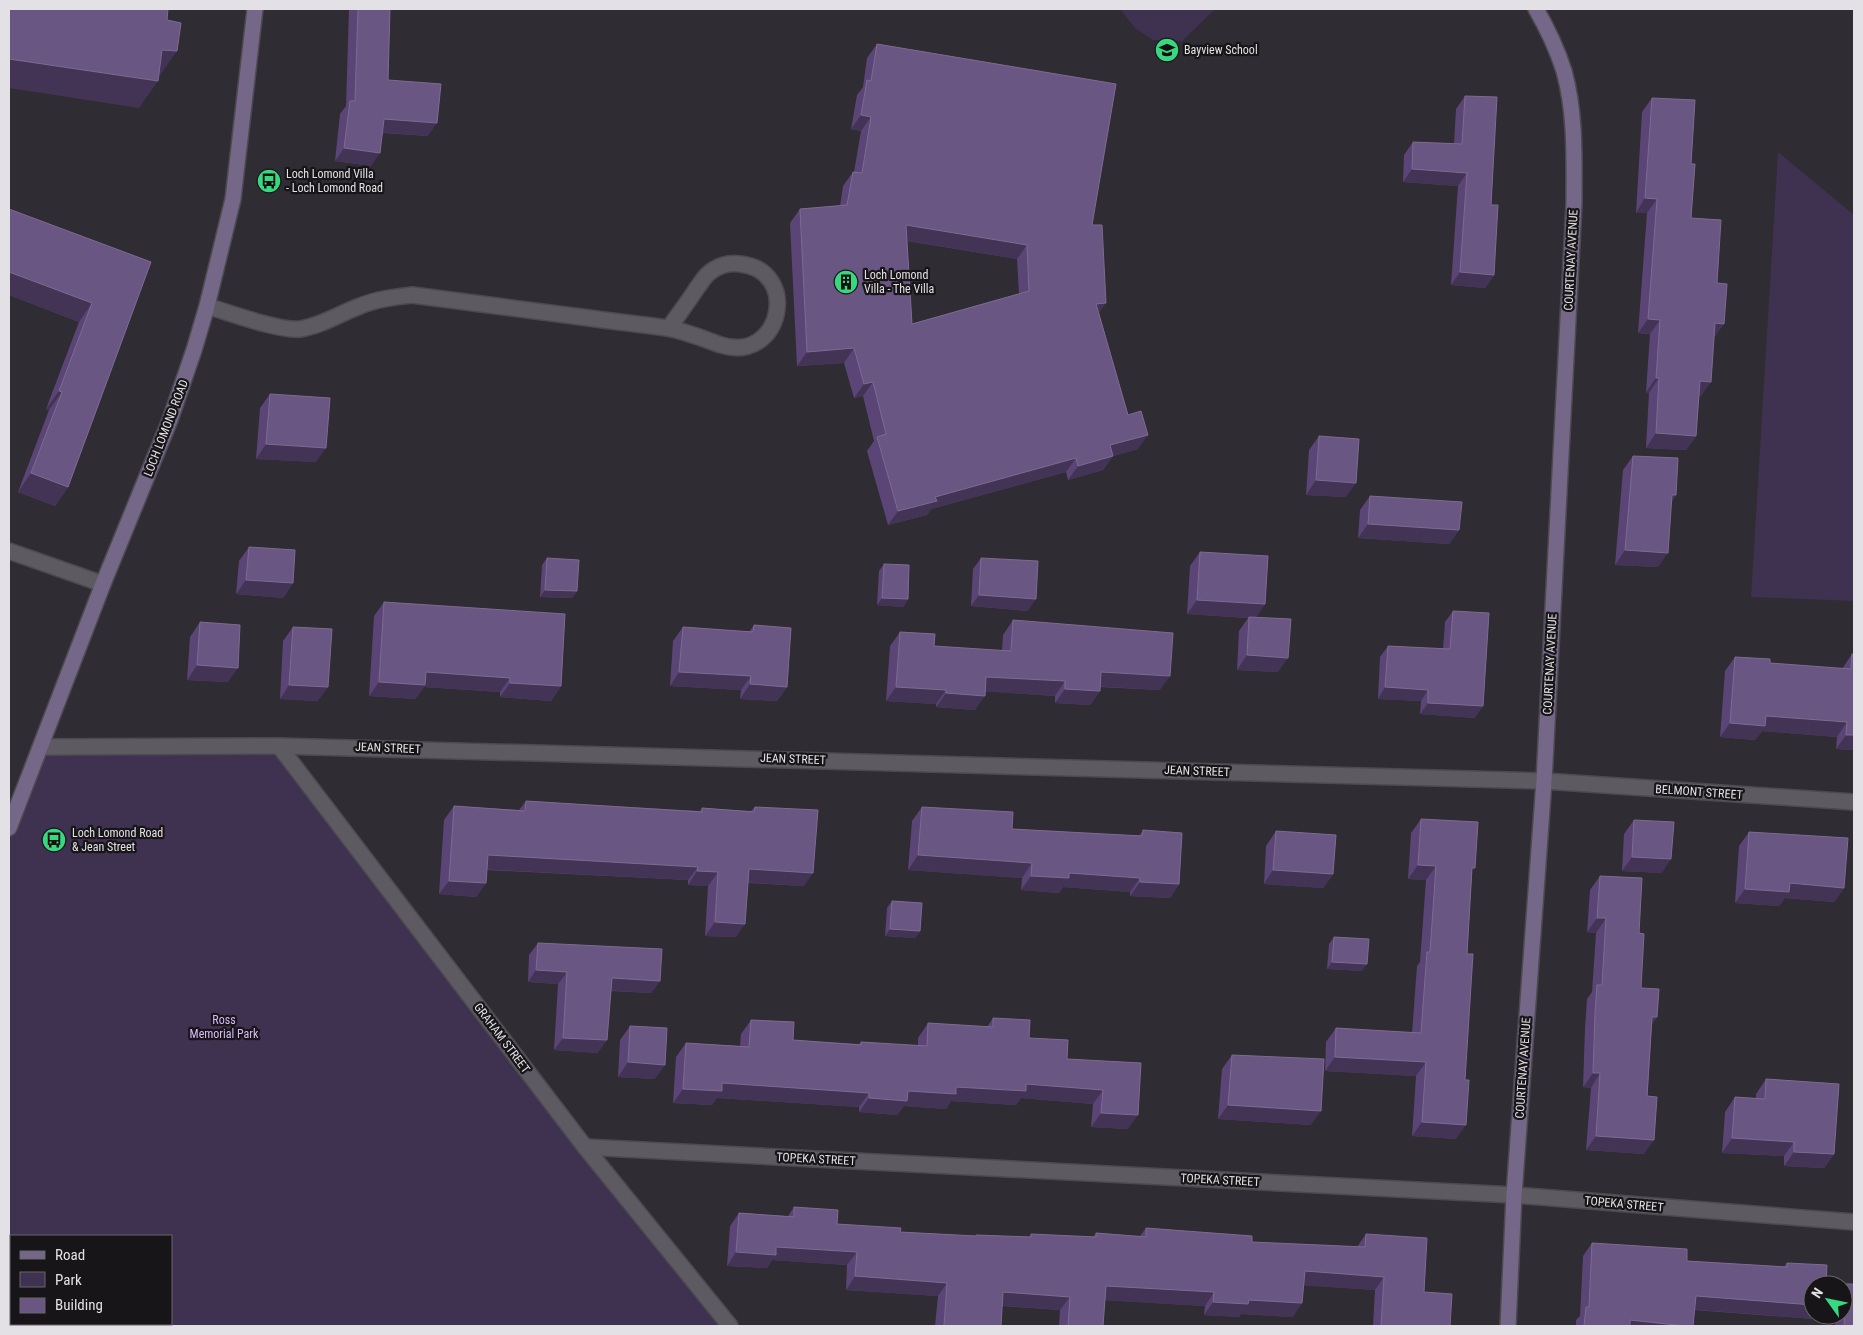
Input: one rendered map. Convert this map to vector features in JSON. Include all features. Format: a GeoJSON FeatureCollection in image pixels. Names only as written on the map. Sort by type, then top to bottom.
{"type":"FeatureCollection","features":[{"type":"Feature","properties":{"kind":"street","name":"LOCH LOMOND ROAD"},"geometry":{"type":"LineString","coordinates":[[9,828],[103,584],[170,420],[208,306],[234,192],[255,9]]}},
{"type":"Feature","properties":{"kind":"street","name":"COURTENAY AVENUE"},"geometry":{"type":"LineString","coordinates":[[1508,1326],[1514,1195],[1544,781],[1574,204],[1574,151],[1571,114],[1564,72],[1547,28],[1536,9]]}},
{"type":"Feature","properties":{"kind":"street"},"geometry":{"type":"LineString","coordinates":[[208,306],[278,327],[298,329],[315,325],[363,304],[388,297],[412,295],[669,328],[731,348],[745,347],[757,342],[768,333],[775,322],[778,309],[777,295],[772,282],[762,272],[749,264],[734,263],[720,266],[708,274],[669,328]]}},
{"type":"Feature","properties":{"kind":"street"},"geometry":{"type":"LineString","coordinates":[[9,551],[103,584]]}},
{"type":"Feature","properties":{"kind":"street","name":"JEAN STREET"},"geometry":{"type":"LineString","coordinates":[[41,747],[278,746],[1544,781]]}},
{"type":"Feature","properties":{"kind":"street","name":"GRAHAM STREET"},"geometry":{"type":"LineString","coordinates":[[278,746],[585,1147],[730,1326]]}},
{"type":"Feature","properties":{"kind":"street","name":"BELMONT STREET"},"geometry":{"type":"LineString","coordinates":[[1544,781],[1854,802]]}},
{"type":"Feature","properties":{"kind":"street","name":"TOPEKA STREET"},"geometry":{"type":"LineString","coordinates":[[585,1147],[1514,1195],[1854,1222]]}},
{"type":"Feature","properties":{"kind":"green space"},"geometry":{"type":"Polygon","coordinates":[[[1120,9],[1215,9],[1182,41],[1153,40],[1135,28],[1120,9]]]}},
{"type":"Feature","properties":{"kind":"green space"},"geometry":{"type":"Polygon","coordinates":[[[1778,152],[1854,215],[1854,601],[1751,597],[1778,152]]]}},
{"type":"Feature","properties":{"kind":"green space","name":"Ross Memorial Park"},"geometry":{"type":"Polygon","coordinates":[[[279,746],[730,1326],[66,1325],[172,1325],[172,1235],[10,1235],[9,1306],[9,829],[41,747],[279,746]]]}},
{"type":"Feature","properties":{"kind":"building"},"geometry":{"type":"Polygon","coordinates":[[[9,9],[168,9],[167,20],[181,23],[177,51],[162,50],[158,81],[9,59],[9,9]]]}},
{"type":"Feature","properties":{"kind":"building"},"geometry":{"type":"Polygon","coordinates":[[[358,9],[390,9],[388,80],[441,84],[437,123],[384,119],[380,153],[344,148],[350,101],[355,101],[358,9]]]}},
{"type":"Feature","properties":{"kind":"building","name":"Loch Lomond Villa - The Villa"},"geometry":{"type":"Polygon","coordinates":[[[877,44],[1116,84],[1092,225],[1102,225],[1106,303],[1096,304],[1128,415],[1141,411],[1148,435],[1110,445],[1113,456],[1078,466],[1076,458],[935,497],[937,501],[898,511],[877,437],[886,434],[873,382],[864,384],[854,348],[807,352],[800,209],[847,205],[853,172],[862,173],[871,117],[861,115],[867,80],[871,81],[877,44]],[[906,225],[912,324],[1029,291],[1027,245],[906,225]]]}},
{"type":"Feature","properties":{"kind":"building"},"geometry":{"type":"Polygon","coordinates":[[[1465,96],[1497,97],[1491,205],[1498,205],[1494,275],[1460,272],[1467,173],[1412,169],[1413,142],[1462,144],[1465,96]]]}},
{"type":"Feature","properties":{"kind":"building"},"geometry":{"type":"Polygon","coordinates":[[[1652,98],[1695,100],[1691,164],[1695,164],[1691,218],[1721,220],[1717,283],[1727,284],[1724,324],[1715,323],[1711,382],[1700,381],[1696,436],[1656,433],[1659,378],[1656,378],[1660,320],[1648,319],[1657,199],[1645,198],[1652,98]]]}},
{"type":"Feature","properties":{"kind":"building"},"geometry":{"type":"Polygon","coordinates":[[[9,209],[151,262],[68,487],[31,473],[62,392],[59,391],[92,303],[9,272],[9,209]]]}},
{"type":"Feature","properties":{"kind":"building"},"geometry":{"type":"Polygon","coordinates":[[[270,394],[330,398],[326,448],[266,444],[270,394]]]}},
{"type":"Feature","properties":{"kind":"building"},"geometry":{"type":"Polygon","coordinates":[[[1319,436],[1359,439],[1356,483],[1316,480],[1319,436]]]}},
{"type":"Feature","properties":{"kind":"building"},"geometry":{"type":"Polygon","coordinates":[[[1633,456],[1678,458],[1676,495],[1672,495],[1668,553],[1625,550],[1633,456]]]}},
{"type":"Feature","properties":{"kind":"building"},"geometry":{"type":"Polygon","coordinates":[[[1370,496],[1462,502],[1459,530],[1368,524],[1370,496]]]}},
{"type":"Feature","properties":{"kind":"building"},"geometry":{"type":"Polygon","coordinates":[[[249,547],[295,550],[293,583],[246,580],[249,547]]]}},
{"type":"Feature","properties":{"kind":"building"},"geometry":{"type":"Polygon","coordinates":[[[1200,552],[1268,556],[1265,604],[1197,600],[1200,552]]]}},
{"type":"Feature","properties":{"kind":"building"},"geometry":{"type":"Polygon","coordinates":[[[547,558],[579,560],[577,591],[545,590],[547,558]]]}},
{"type":"Feature","properties":{"kind":"building"},"geometry":{"type":"Polygon","coordinates":[[[981,558],[1038,561],[1036,599],[979,595],[981,558]]]}},
{"type":"Feature","properties":{"kind":"building"},"geometry":{"type":"Polygon","coordinates":[[[884,564],[909,565],[908,599],[882,598],[884,564]]]}},
{"type":"Feature","properties":{"kind":"building"},"geometry":{"type":"Polygon","coordinates":[[[384,602],[565,614],[561,686],[510,683],[510,678],[426,672],[425,685],[379,682],[384,602]]]}},
{"type":"Feature","properties":{"kind":"building"},"geometry":{"type":"Polygon","coordinates":[[[1453,611],[1489,613],[1483,706],[1428,703],[1428,690],[1385,687],[1388,646],[1450,649],[1453,611]]]}},
{"type":"Feature","properties":{"kind":"building"},"geometry":{"type":"Polygon","coordinates":[[[1249,617],[1291,619],[1288,658],[1247,655],[1249,617]]]}},
{"type":"Feature","properties":{"kind":"building"},"geometry":{"type":"Polygon","coordinates":[[[1013,620],[1173,633],[1170,676],[1101,672],[1100,691],[1065,689],[1065,681],[986,677],[985,696],[946,693],[946,690],[896,687],[900,632],[935,634],[934,646],[1011,651],[1013,620]]]}},
{"type":"Feature","properties":{"kind":"building"},"geometry":{"type":"Polygon","coordinates":[[[200,622],[240,625],[238,668],[197,665],[200,622]]]}},
{"type":"Feature","properties":{"kind":"building"},"geometry":{"type":"Polygon","coordinates":[[[754,625],[791,628],[787,687],[750,684],[751,676],[679,672],[683,627],[753,632],[754,625]]]}},
{"type":"Feature","properties":{"kind":"building"},"geometry":{"type":"Polygon","coordinates":[[[293,627],[332,629],[328,687],[289,685],[293,627]]]}},
{"type":"Feature","properties":{"kind":"building"},"geometry":{"type":"Polygon","coordinates":[[[1852,654],[1854,654],[1854,735],[1846,735],[1847,722],[1766,716],[1765,726],[1730,723],[1735,657],[1770,659],[1770,663],[1851,669],[1852,654]]]}},
{"type":"Feature","properties":{"kind":"building"},"geometry":{"type":"Polygon","coordinates":[[[526,801],[702,812],[702,808],[754,812],[755,807],[818,810],[813,873],[749,869],[745,924],[715,922],[718,872],[697,871],[698,867],[488,855],[486,883],[449,881],[454,806],[525,811],[526,801]]]}},
{"type":"Feature","properties":{"kind":"building"},"geometry":{"type":"Polygon","coordinates":[[[922,807],[1013,812],[1012,829],[1142,836],[1143,830],[1182,833],[1179,884],[1140,882],[1140,878],[1069,873],[1069,878],[1031,876],[1032,863],[918,855],[922,807]]]}},
{"type":"Feature","properties":{"kind":"building"},"geometry":{"type":"Polygon","coordinates":[[[1421,819],[1478,822],[1475,868],[1472,868],[1467,954],[1473,954],[1465,1080],[1469,1080],[1466,1125],[1422,1122],[1426,1062],[1335,1057],[1336,1028],[1421,1033],[1427,952],[1430,952],[1436,866],[1418,865],[1421,819]]]}},
{"type":"Feature","properties":{"kind":"building"},"geometry":{"type":"Polygon","coordinates":[[[1634,820],[1674,822],[1671,859],[1632,857],[1634,820]]]}},
{"type":"Feature","properties":{"kind":"building"},"geometry":{"type":"Polygon","coordinates":[[[1276,831],[1336,835],[1333,874],[1273,870],[1276,831]]]}},
{"type":"Feature","properties":{"kind":"building"},"geometry":{"type":"Polygon","coordinates":[[[1749,832],[1848,838],[1844,888],[1790,883],[1789,892],[1745,889],[1749,832]]]}},
{"type":"Feature","properties":{"kind":"building"},"geometry":{"type":"Polygon","coordinates":[[[1600,876],[1642,878],[1639,933],[1644,934],[1641,988],[1659,989],[1657,1017],[1652,1017],[1647,1096],[1657,1097],[1654,1140],[1596,1136],[1600,1073],[1593,1073],[1595,1014],[1597,985],[1602,985],[1606,918],[1597,918],[1600,876]]]}},
{"type":"Feature","properties":{"kind":"building"},"geometry":{"type":"Polygon","coordinates":[[[892,901],[922,903],[920,931],[890,929],[892,901]]]}},
{"type":"Feature","properties":{"kind":"building"},"geometry":{"type":"Polygon","coordinates":[[[1334,937],[1369,939],[1367,964],[1332,962],[1334,937]]]}},
{"type":"Feature","properties":{"kind":"building"},"geometry":{"type":"Polygon","coordinates":[[[538,943],[662,949],[660,981],[612,978],[607,1040],[563,1038],[567,972],[536,970],[538,943]]]}},
{"type":"Feature","properties":{"kind":"building"},"geometry":{"type":"Polygon","coordinates":[[[993,1018],[1030,1020],[1029,1038],[1068,1040],[1067,1059],[1141,1063],[1138,1115],[1101,1113],[1103,1090],[1026,1084],[1026,1091],[956,1087],[956,1094],[908,1091],[907,1101],[869,1098],[869,1093],[722,1083],[722,1091],[683,1089],[686,1043],[749,1047],[751,1020],[794,1022],[793,1040],[861,1045],[861,1042],[927,1046],[928,1023],[993,1027],[993,1018]]]}},
{"type":"Feature","properties":{"kind":"building"},"geometry":{"type":"Polygon","coordinates":[[[630,1026],[667,1028],[665,1065],[628,1062],[630,1026]]]}},
{"type":"Feature","properties":{"kind":"building"},"geometry":{"type":"Polygon","coordinates":[[[1232,1055],[1324,1059],[1321,1111],[1228,1105],[1232,1055]]]}},
{"type":"Feature","properties":{"kind":"building"},"geometry":{"type":"Polygon","coordinates":[[[1766,1079],[1839,1084],[1834,1154],[1794,1152],[1794,1142],[1732,1138],[1735,1097],[1765,1099],[1766,1079]]]}},
{"type":"Feature","properties":{"kind":"building"},"geometry":{"type":"Polygon","coordinates":[[[794,1207],[838,1210],[837,1224],[901,1228],[900,1232],[976,1236],[1031,1237],[1031,1234],[1096,1237],[1096,1233],[1146,1237],[1146,1228],[1252,1236],[1252,1242],[1365,1247],[1366,1234],[1427,1238],[1424,1292],[1452,1294],[1450,1326],[1381,1326],[1384,1277],[1305,1271],[1302,1303],[1249,1300],[1248,1304],[1213,1302],[1214,1292],[1106,1286],[1103,1326],[1068,1326],[1070,1297],[1003,1292],[1001,1326],[944,1326],[947,1283],[855,1276],[857,1252],[776,1247],[776,1255],[736,1252],[739,1213],[794,1217],[794,1207]]]}},
{"type":"Feature","properties":{"kind":"building"},"geometry":{"type":"Polygon","coordinates":[[[1592,1243],[1687,1249],[1687,1261],[1787,1267],[1787,1263],[1827,1265],[1826,1275],[1803,1275],[1803,1304],[1696,1296],[1693,1326],[1630,1320],[1630,1326],[1584,1326],[1586,1307],[1589,1307],[1592,1243]]]}},
{"type":"Feature","properties":{"kind":"building"},"geometry":{"type":"Polygon","coordinates":[[[1854,1284],[1854,1326],[1844,1326],[1853,1325],[1854,1284]]]}},
{"type":"Feature","properties":{"kind":"place","name":"Bayview School"},"geometry":{"type":"Point","coordinates":[1167,50]}},
{"type":"Feature","properties":{"kind":"place","name":"Loch Lomond Villa - Loch Lomond Road"},"geometry":{"type":"Point","coordinates":[269,181]}},
{"type":"Feature","properties":{"kind":"place","name":"Loch Lomond Villa - The Villa"},"geometry":{"type":"Point","coordinates":[846,282]}},
{"type":"Feature","properties":{"kind":"place","name":"Loch Lomond Road & Jean Street"},"geometry":{"type":"Point","coordinates":[54,840]}}]}
